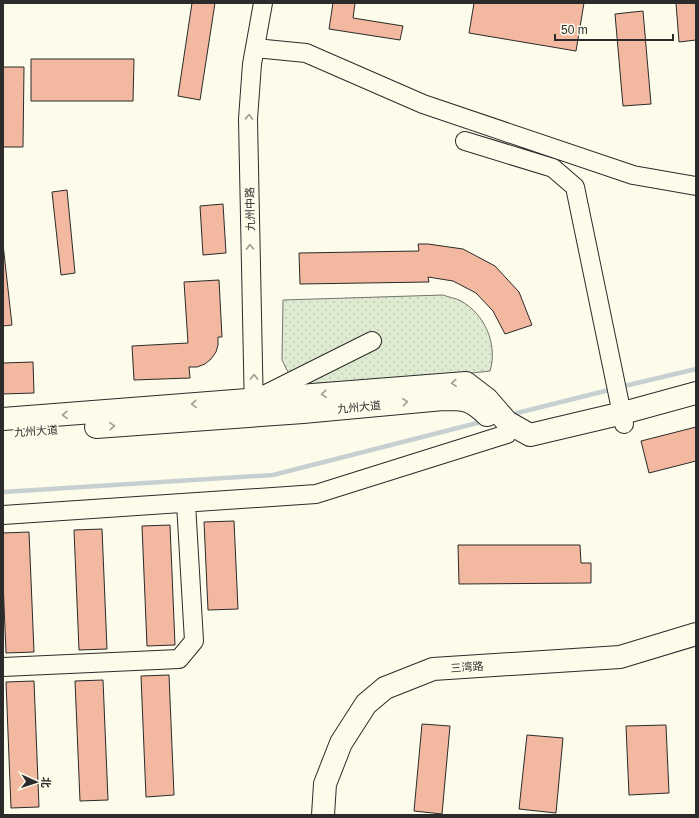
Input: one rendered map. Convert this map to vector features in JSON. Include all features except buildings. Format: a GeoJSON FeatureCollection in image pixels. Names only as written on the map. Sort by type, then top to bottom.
{"type":"FeatureCollection","features":[{"type":"Feature","properties":{"kind":"main road"},"geometry":{"type":"LineString","coordinates":[[622,413],[696,393]]}},
{"type":"Feature","properties":{"kind":"main road","name":"九州大道"},"geometry":{"type":"LineString","coordinates":[[3,433],[254,408],[462,399],[482,401],[505,428],[528,442],[543,443],[622,413],[696,406]]}},
{"type":"Feature","properties":{"kind":"main road"},"geometry":{"type":"LineString","coordinates":[[3,419],[254,408]]}},
{"type":"Feature","properties":{"kind":"main road","name":"三湾路"},"geometry":{"type":"LineString","coordinates":[[323,815],[325,784],[341,743],[366,704],[385,688],[433,669],[620,657],[696,634]]}},
{"type":"Feature","properties":{"kind":"street","name":"九州中路"},"geometry":{"type":"LineString","coordinates":[[254,408],[248,133],[250,91],[255,48],[263,3]]}},
{"type":"Feature","properties":{"kind":"street"},"geometry":{"type":"LineString","coordinates":[[255,48],[306,53],[423,104],[633,175],[696,186]]}},
{"type":"Feature","properties":{"kind":"street"},"geometry":{"type":"LineString","coordinates":[[465,141],[553,168],[575,187],[622,413]]}},
{"type":"Feature","properties":{"kind":"street"},"geometry":{"type":"LineString","coordinates":[[254,408],[372,341]]}},
{"type":"Feature","properties":{"kind":"street"},"geometry":{"type":"LineString","coordinates":[[3,515],[316,494],[505,428]]}},
{"type":"Feature","properties":{"kind":"street"},"geometry":{"type":"LineString","coordinates":[[3,667],[179,659],[194,641],[186,503]]}},
{"type":"Feature","properties":{"kind":"green space"},"geometry":{"type":"Polygon","coordinates":[[[443,295],[461,301],[477,314],[483,322],[491,341],[492,361],[490,371],[319,390],[296,381],[288,372],[282,360],[283,300],[443,295]]]}},
{"type":"Feature","properties":{"kind":"waterway"},"geometry":{"type":"LineString","coordinates":[[620,387],[696,369]]}},
{"type":"Feature","properties":{"kind":"waterway"},"geometry":{"type":"LineString","coordinates":[[509,415],[613,389]]}},
{"type":"Feature","properties":{"kind":"waterway"},"geometry":{"type":"LineString","coordinates":[[3,492],[273,475],[485,421]]}}]}
